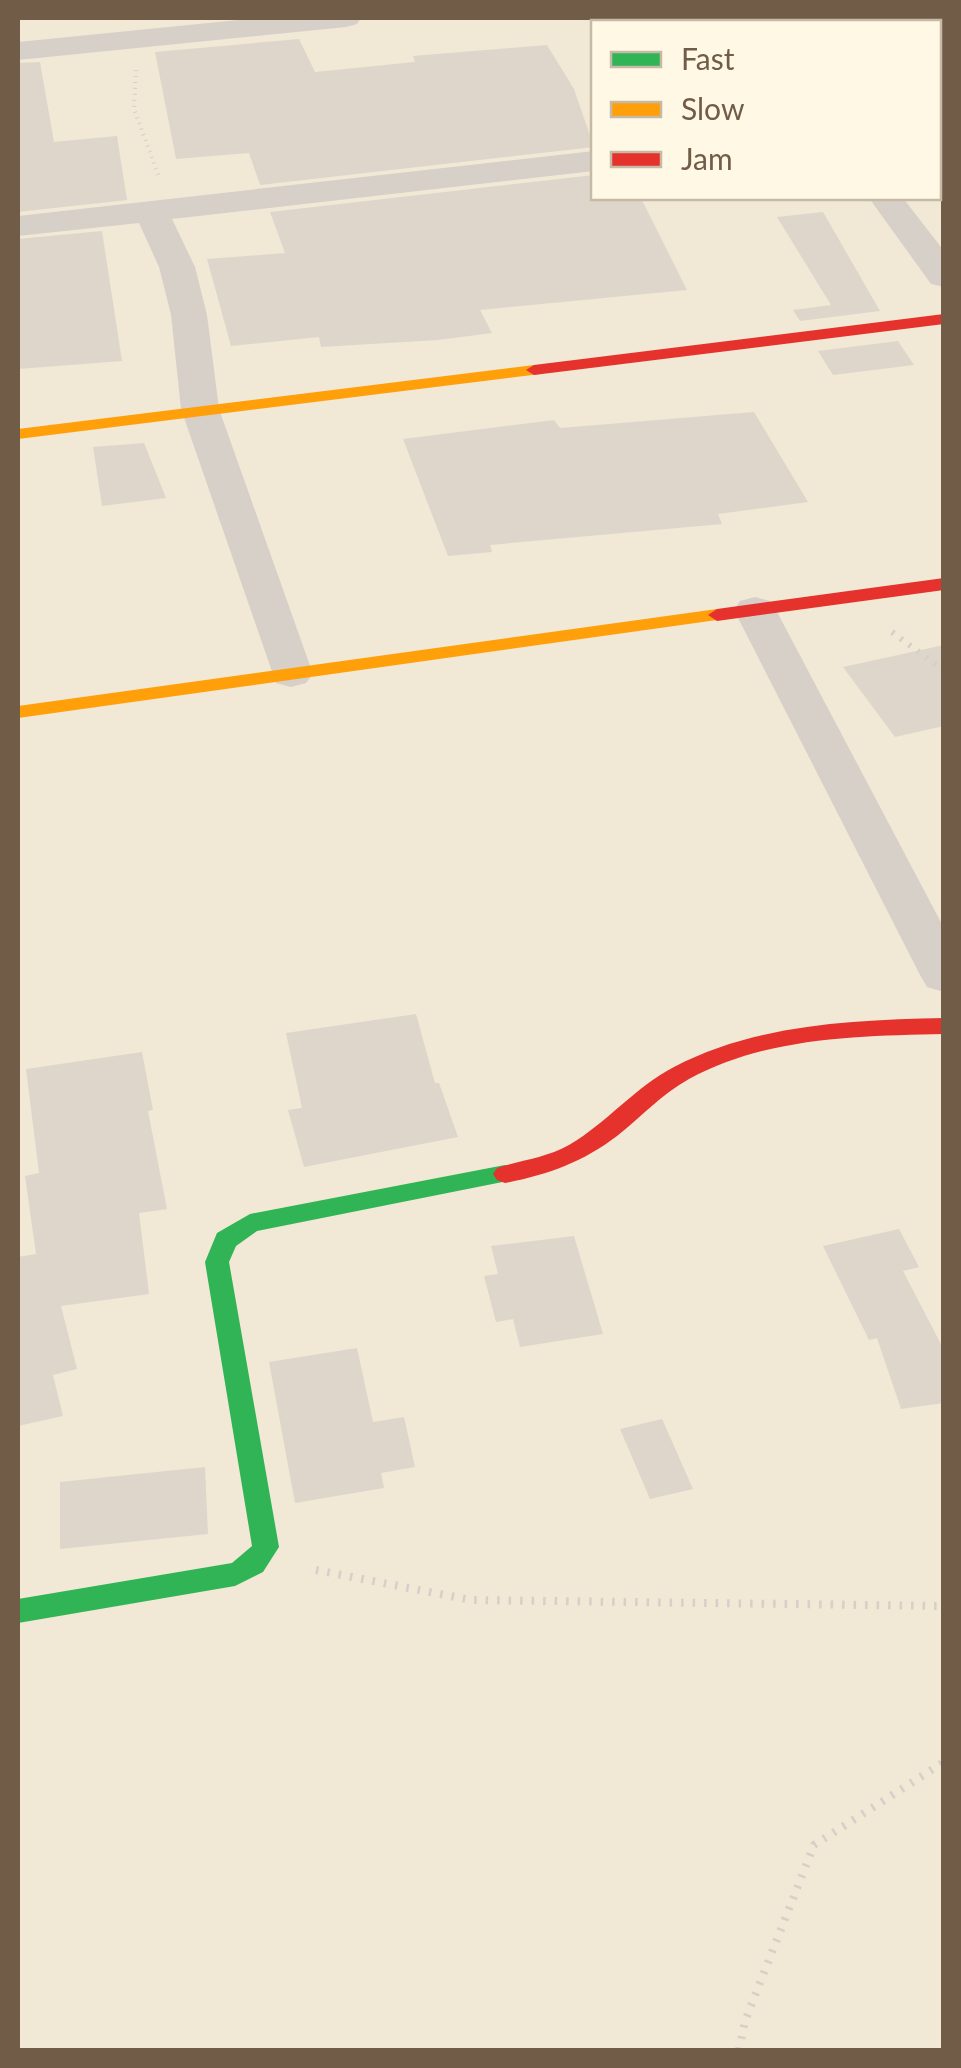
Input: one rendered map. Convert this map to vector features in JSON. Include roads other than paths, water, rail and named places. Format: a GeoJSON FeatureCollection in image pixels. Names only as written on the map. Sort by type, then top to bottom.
{"type":"FeatureCollection","features":[{"type":"Feature","properties":{"kind":"street"},"geometry":{"type":"LineString","coordinates":[[18,51],[273,21],[346,18]]}},
{"type":"Feature","properties":{"kind":"street"},"geometry":{"type":"LineString","coordinates":[[18,226],[591,161]]}},
{"type":"Feature","properties":{"kind":"street"},"geometry":{"type":"LineString","coordinates":[[887,200],[944,276]]}},
{"type":"Feature","properties":{"kind":"street"},"geometry":{"type":"LineString","coordinates":[[151,212],[178,267],[190,315],[200,409],[291,674]]}},
{"type":"Feature","properties":{"kind":"street"},"geometry":{"type":"LineString","coordinates":[[18,434],[944,319]]}},
{"type":"Feature","properties":{"kind":"street"},"geometry":{"type":"LineString","coordinates":[[18,712],[944,584]]}},
{"type":"Feature","properties":{"kind":"street"},"geometry":{"type":"LineString","coordinates":[[755,610],[944,974]]}},
{"type":"Feature","properties":{"kind":"street"},"geometry":{"type":"LineString","coordinates":[[18,1611],[235,1574],[253,1568],[261,1560],[266,1548],[217,1262],[226,1240],[250,1224],[532,1169],[572,1155],[679,1074],[726,1054],[787,1036],[944,1026]]}}]}
